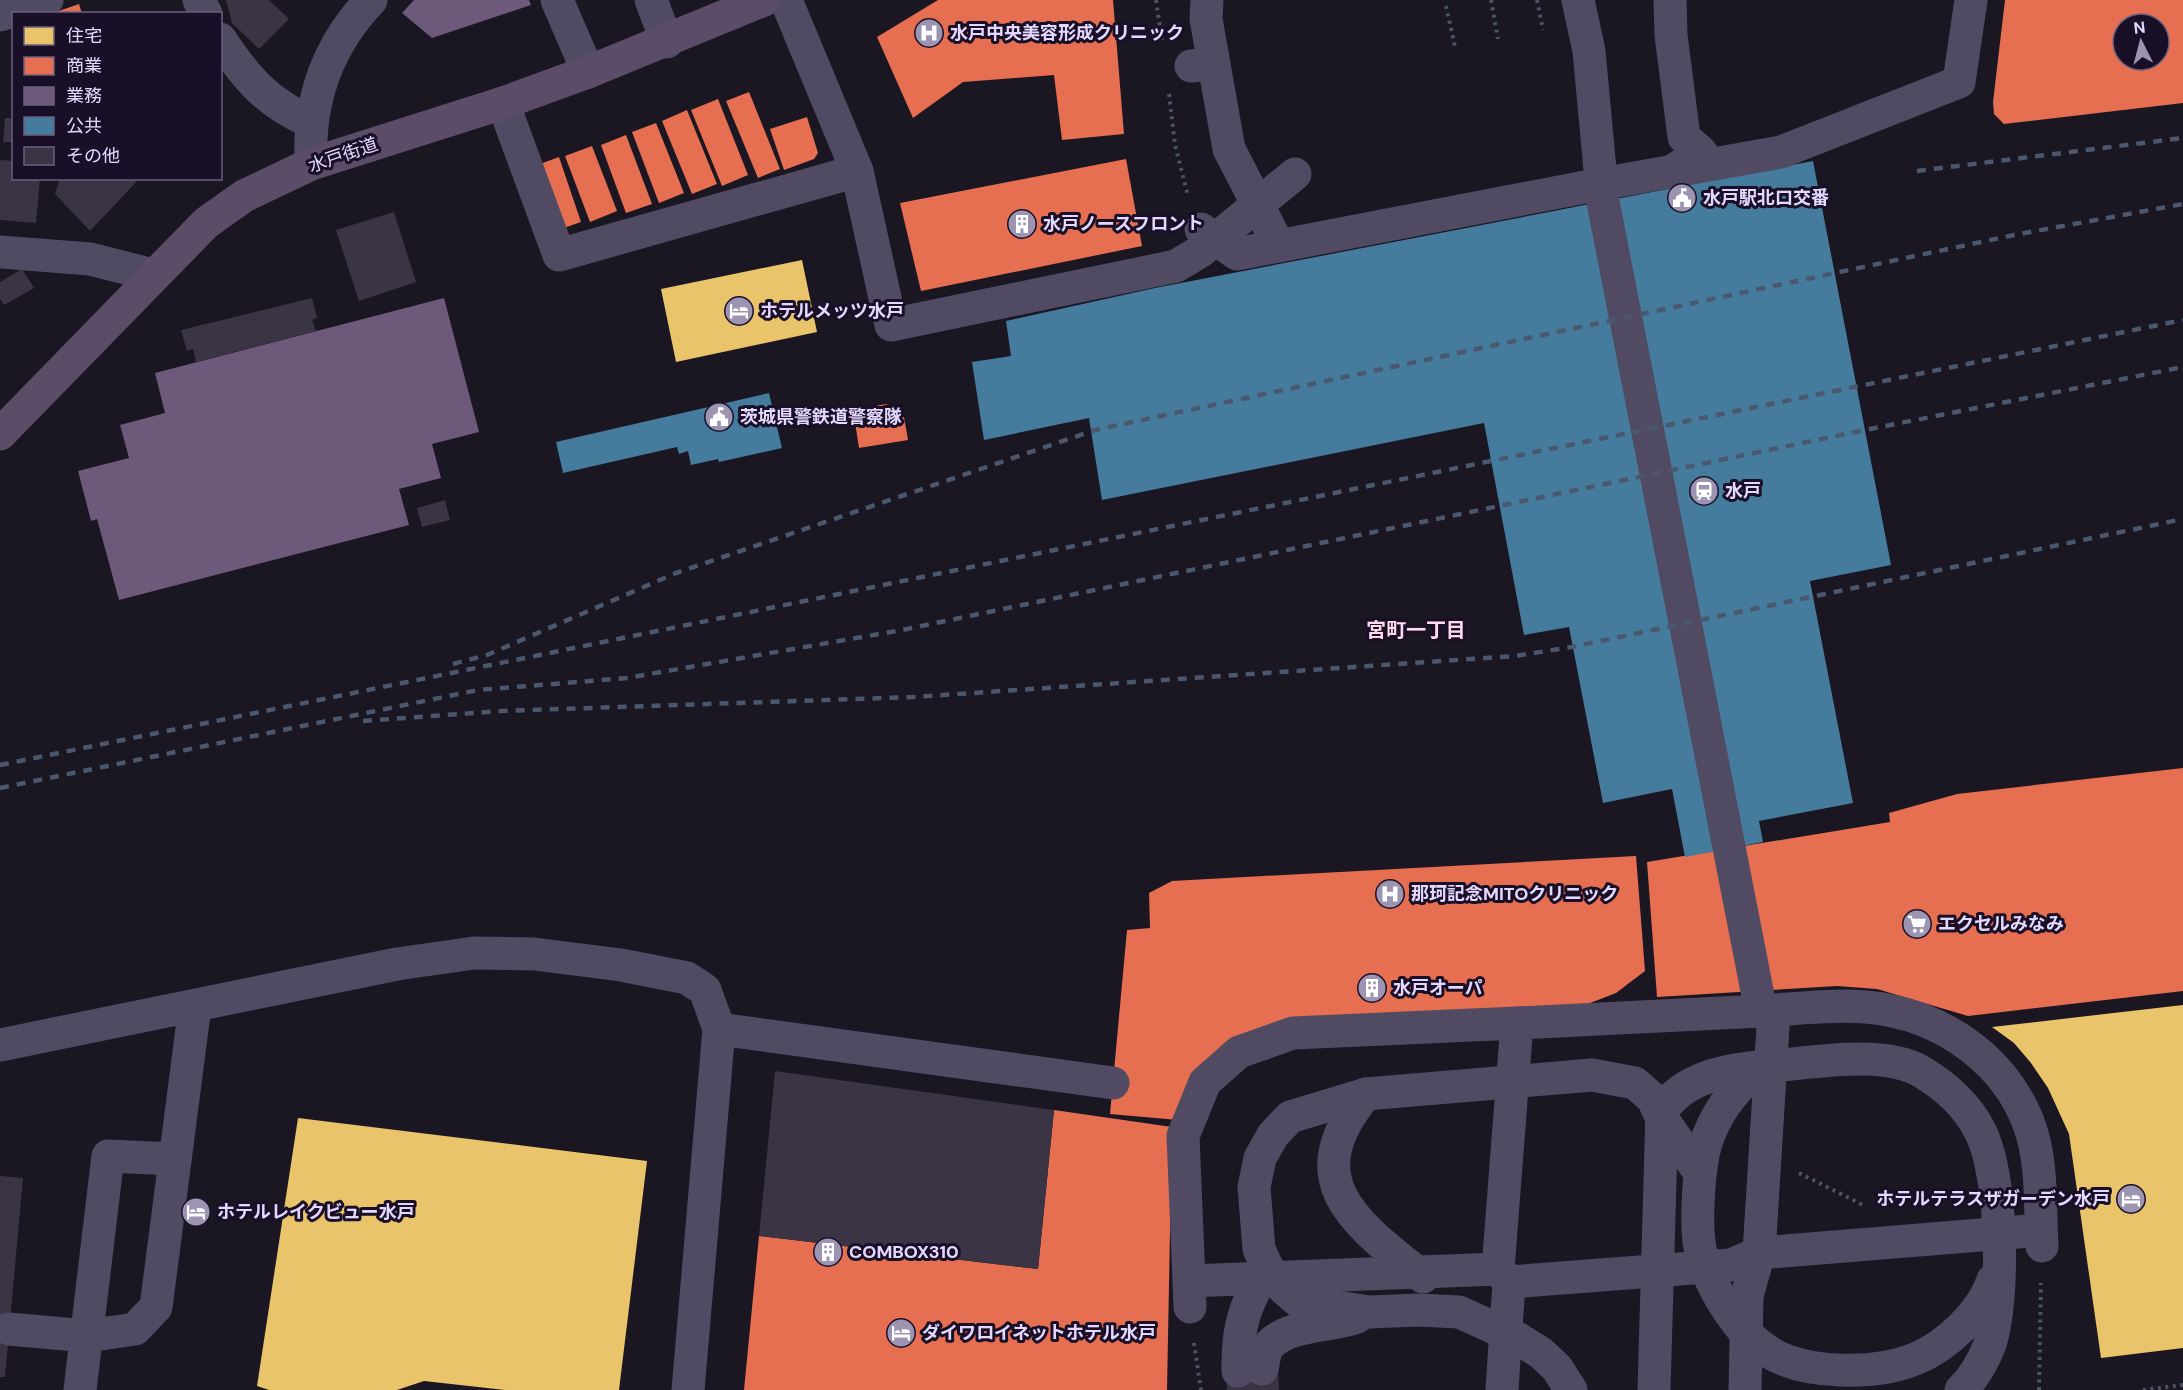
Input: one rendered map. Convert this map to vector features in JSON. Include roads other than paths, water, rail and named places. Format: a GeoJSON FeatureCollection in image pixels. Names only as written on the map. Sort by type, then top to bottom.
{"type":"FeatureCollection","features":[{"type":"Feature","properties":{"kind":"main road","name":"水戸街道"},"geometry":{"type":"LineString","coordinates":[[0,434],[206,222],[244,196],[312,164],[503,103],[667,42],[764,0]]}},
{"type":"Feature","properties":{"kind":"street"},"geometry":{"type":"LineString","coordinates":[[0,15],[48,0]]}},
{"type":"Feature","properties":{"kind":"street"},"geometry":{"type":"LineString","coordinates":[[312,164],[311,122],[314,100],[343,36],[371,0]]}},
{"type":"Feature","properties":{"kind":"street"},"geometry":{"type":"LineString","coordinates":[[557,0],[588,72]]}},
{"type":"Feature","properties":{"kind":"street"},"geometry":{"type":"LineString","coordinates":[[651,0],[667,42]]}},
{"type":"Feature","properties":{"kind":"street"},"geometry":{"type":"LineString","coordinates":[[786,0],[857,171],[891,325],[1176,266],[1201,240],[1294,174]]}},
{"type":"Feature","properties":{"kind":"street"},"geometry":{"type":"LineString","coordinates":[[1207,0],[1203,65],[1229,149],[1279,246]]}},
{"type":"Feature","properties":{"kind":"street"},"geometry":{"type":"LineString","coordinates":[[1578,0],[1589,51],[1602,193],[1767,1011],[1759,1253],[1747,1296],[1745,1390]]}},
{"type":"Feature","properties":{"kind":"street"},"geometry":{"type":"LineString","coordinates":[[1670,0],[1671,35],[1684,137],[1701,152],[1671,172]]}},
{"type":"Feature","properties":{"kind":"street"},"geometry":{"type":"LineString","coordinates":[[1201,240],[1237,254],[1602,193],[1671,172],[1781,152],[1959,82],[1971,0]]}},
{"type":"Feature","properties":{"kind":"street"},"geometry":{"type":"LineString","coordinates":[[222,42],[260,92],[285,111],[311,122]]}},
{"type":"Feature","properties":{"kind":"street"},"geometry":{"type":"LineString","coordinates":[[503,103],[559,255],[857,171]]}},
{"type":"Feature","properties":{"kind":"street"},"geometry":{"type":"LineString","coordinates":[[0,252],[90,259],[153,275]]}},
{"type":"Feature","properties":{"kind":"street"},"geometry":{"type":"LineString","coordinates":[[0,1045],[397,964],[474,953],[534,954],[621,965],[687,978],[705,990],[719,1029],[688,1390]]}},
{"type":"Feature","properties":{"kind":"street"},"geometry":{"type":"LineString","coordinates":[[9,1329],[87,1336],[135,1329],[156,1307],[195,1006]]}},
{"type":"Feature","properties":{"kind":"street"},"geometry":{"type":"LineString","coordinates":[[1832,1006],[1867,1007],[1930,1022],[1966,1042],[2001,1075],[2020,1105],[2034,1141],[2041,1238],[1759,1253],[1731,1265],[1189,1294],[1183,1136],[1205,1082],[1239,1052],[1293,1033],[1517,1023],[1832,1006]]}},
{"type":"Feature","properties":{"kind":"street"},"geometry":{"type":"LineString","coordinates":[[1502,1390],[1504,1276],[1517,1023]]}},
{"type":"Feature","properties":{"kind":"street"},"geometry":{"type":"LineString","coordinates":[[719,1029],[1113,1083]]}},
{"type":"Feature","properties":{"kind":"street"},"geometry":{"type":"LineString","coordinates":[[1654,1390],[1661,1117],[1670,1098],[1688,1084],[1718,1074],[1758,1067],[1875,1060],[1902,1064],[1921,1071],[1944,1087],[1968,1111],[1980,1131],[1988,1154],[1996,1202],[1999,1261],[1990,1342],[1975,1376],[1961,1390]]}},
{"type":"Feature","properties":{"kind":"street"},"geometry":{"type":"LineString","coordinates":[[1758,1067],[1726,1098],[1709,1133],[1700,1173],[1702,1256],[1717,1289],[1739,1326],[1769,1352],[1800,1365],[1841,1370],[1880,1368],[1916,1358],[1946,1340],[1971,1318],[1990,1290],[1999,1261]]}},
{"type":"Feature","properties":{"kind":"street"},"geometry":{"type":"LineString","coordinates":[[1571,1390],[1557,1368],[1541,1353],[1517,1338],[1459,1312],[1418,1310],[1370,1312],[1298,1301],[1280,1285],[1267,1267],[1259,1249],[1254,1187],[1260,1158],[1273,1136],[1290,1117],[1366,1094],[1592,1075],[1635,1083],[1653,1099],[1661,1117],[1700,1173]]}},
{"type":"Feature","properties":{"kind":"street"},"geometry":{"type":"LineString","coordinates":[[1366,1094],[1349,1114],[1334,1158],[1335,1181],[1342,1201],[1357,1222],[1435,1286],[1459,1312]]}},
{"type":"Feature","properties":{"kind":"street"},"geometry":{"type":"LineString","coordinates":[[80,1390],[108,1156],[175,1159]]}},
{"type":"Feature","properties":{"kind":"street"},"geometry":{"type":"LineString","coordinates":[[1267,1267],[1246,1303],[1238,1352],[1250,1370],[1279,1336],[1294,1329],[1337,1324],[1370,1312]]}},
{"type":"Feature","properties":{"kind":"railway"},"geometry":{"type":"LineString","coordinates":[[1917,171],[2183,138]]}},
{"type":"Feature","properties":{"kind":"railway"},"geometry":{"type":"LineString","coordinates":[[453,664],[487,655],[676,573],[1095,430],[2014,235],[2183,204]]}},
{"type":"Feature","properties":{"kind":"railway"},"geometry":{"type":"LineString","coordinates":[[0,765],[2183,320]]}},
{"type":"Feature","properties":{"kind":"railway"},"geometry":{"type":"LineString","coordinates":[[0,788],[478,690],[627,678],[902,630],[1865,430],[2183,367]]}},
{"type":"Feature","properties":{"kind":"railway"},"geometry":{"type":"LineString","coordinates":[[363,721],[501,711],[914,697],[1515,656],[1572,647],[2183,519]]}},
{"type":"Feature","properties":{"kind":"place","name":"水戸中央美容形成クリニック"},"geometry":{"type":"Point","coordinates":[929,33]}},
{"type":"Feature","properties":{"kind":"place","name":"水戸駅北口交番"},"geometry":{"type":"Point","coordinates":[1682,198]}},
{"type":"Feature","properties":{"kind":"place","name":"水戸ノースフロント"},"geometry":{"type":"Point","coordinates":[1022,224]}},
{"type":"Feature","properties":{"kind":"place","name":"ホテルメッツ水戸"},"geometry":{"type":"Point","coordinates":[739,311]}},
{"type":"Feature","properties":{"kind":"place","name":"茨城県警鉄道警察隊"},"geometry":{"type":"Point","coordinates":[719,417]}},
{"type":"Feature","properties":{"kind":"place","name":"水戸"},"geometry":{"type":"Point","coordinates":[1704,491]}},
{"type":"Feature","properties":{"kind":"place","name":"那珂記念MITOクリニック"},"geometry":{"type":"Point","coordinates":[1390,894]}},
{"type":"Feature","properties":{"kind":"place","name":"エクセルみなみ"},"geometry":{"type":"Point","coordinates":[1917,924]}},
{"type":"Feature","properties":{"kind":"place","name":"水戸オーパ"},"geometry":{"type":"Point","coordinates":[1372,988]}},
{"type":"Feature","properties":{"kind":"place","name":"ホテルテラスザガーデン水戸"},"geometry":{"type":"Point","coordinates":[2131,1199]}},
{"type":"Feature","properties":{"kind":"place","name":"ホテルレイクビュー水戸"},"geometry":{"type":"Point","coordinates":[196,1212]}},
{"type":"Feature","properties":{"kind":"place","name":"COMBOX310"},"geometry":{"type":"Point","coordinates":[828,1252]}},
{"type":"Feature","properties":{"kind":"place","name":"ダイワロイネットホテル水戸"},"geometry":{"type":"Point","coordinates":[901,1333]}},
{"type":"Feature","properties":{"kind":"district","name":"宮町一丁目"},"geometry":{"type":"Point","coordinates":[1416,630]}}]}
